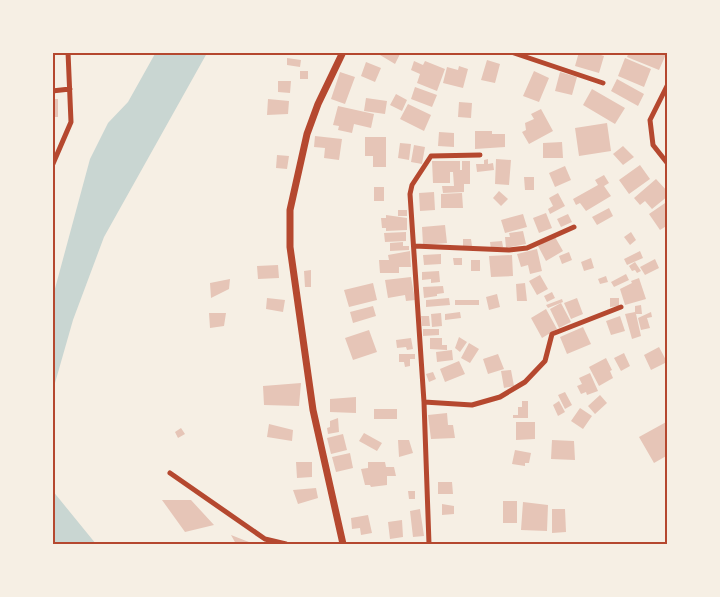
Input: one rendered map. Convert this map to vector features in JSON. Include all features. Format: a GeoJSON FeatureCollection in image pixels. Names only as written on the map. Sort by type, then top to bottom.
{"type":"FeatureCollection","features":[{"type":"Feature","properties":{"kind":"street"},"geometry":{"type":"LineString","coordinates":[[52,166],[71,122],[68,52]]}},
{"type":"Feature","properties":{"kind":"street"},"geometry":{"type":"LineString","coordinates":[[343,52],[307,134],[296,180],[290,220],[290,247],[313,410],[343,544]]}},
{"type":"Feature","properties":{"kind":"street"},"geometry":{"type":"LineString","coordinates":[[511,52],[603,83]]}},
{"type":"Feature","properties":{"kind":"street"},"geometry":{"type":"LineString","coordinates":[[668,84],[650,120],[653,145],[668,164]]}},
{"type":"Feature","properties":{"kind":"street"},"geometry":{"type":"LineString","coordinates":[[52,91],[70,89]]}},
{"type":"Feature","properties":{"kind":"street"},"geometry":{"type":"LineString","coordinates":[[428,544],[424,402],[410,194],[412,185],[431,156],[480,155]]}},
{"type":"Feature","properties":{"kind":"street"},"geometry":{"type":"LineString","coordinates":[[414,246],[509,250],[527,248],[574,227]]}},
{"type":"Feature","properties":{"kind":"street"},"geometry":{"type":"LineString","coordinates":[[424,402],[472,405],[500,397],[525,382],[545,361],[552,334],[621,306]]}},
{"type":"Feature","properties":{"kind":"street"},"geometry":{"type":"LineString","coordinates":[[170,473],[265,540],[286,544]]}},
{"type":"Feature","properties":{"kind":"shaded area"},"geometry":{"type":"Polygon","coordinates":[[[156,52],[207,53],[104,237],[73,320],[53,390],[53,296],[90,159],[108,123],[128,102],[156,52]]]}},
{"type":"Feature","properties":{"kind":"shaded area"},"geometry":{"type":"Polygon","coordinates":[[[52,490],[96,544],[53,544],[52,490]]]}},
{"type":"Feature","properties":{"kind":"building"},"geometry":{"type":"Polygon","coordinates":[[[375,52],[398,52],[400,54],[395,64],[375,52]]]}},
{"type":"Feature","properties":{"kind":"building"},"geometry":{"type":"Polygon","coordinates":[[[579,52],[592,52],[604,56],[599,73],[575,66],[579,52]]]}},
{"type":"Feature","properties":{"kind":"building"},"geometry":{"type":"Polygon","coordinates":[[[629,52],[667,52],[659,70],[627,57],[629,52]]]}},
{"type":"Feature","properties":{"kind":"building"},"geometry":{"type":"Polygon","coordinates":[[[287,58],[301,60],[300,67],[287,65],[287,58]]]}},
{"type":"Feature","properties":{"kind":"building"},"geometry":{"type":"Polygon","coordinates":[[[625,58],[651,69],[644,87],[618,76],[625,58]]]}},
{"type":"Feature","properties":{"kind":"building"},"geometry":{"type":"Polygon","coordinates":[[[487,60],[500,64],[495,83],[481,80],[487,60]]]}},
{"type":"Feature","properties":{"kind":"building"},"geometry":{"type":"Polygon","coordinates":[[[414,61],[423,65],[425,61],[445,69],[437,91],[417,83],[420,74],[411,70],[414,61]]]}},
{"type":"Feature","properties":{"kind":"building"},"geometry":{"type":"Polygon","coordinates":[[[366,62],[381,68],[375,82],[361,76],[366,62]]]}},
{"type":"Feature","properties":{"kind":"building"},"geometry":{"type":"Polygon","coordinates":[[[459,66],[468,69],[463,88],[443,83],[447,67],[458,70],[459,66]]]}},
{"type":"Feature","properties":{"kind":"building"},"geometry":{"type":"Polygon","coordinates":[[[300,71],[308,71],[308,79],[300,79],[300,71]]]}},
{"type":"Feature","properties":{"kind":"building"},"geometry":{"type":"Polygon","coordinates":[[[534,71],[549,78],[539,102],[523,96],[534,71]]]}},
{"type":"Feature","properties":{"kind":"building"},"geometry":{"type":"Polygon","coordinates":[[[340,72],[355,77],[345,104],[331,99],[340,72]]]}},
{"type":"Feature","properties":{"kind":"building"},"geometry":{"type":"Polygon","coordinates":[[[560,72],[577,77],[572,95],[555,91],[560,72]]]}},
{"type":"Feature","properties":{"kind":"building"},"geometry":{"type":"Polygon","coordinates":[[[617,79],[644,94],[638,106],[611,91],[617,79]]]}},
{"type":"Feature","properties":{"kind":"building"},"geometry":{"type":"Polygon","coordinates":[[[278,81],[291,81],[290,93],[278,92],[278,81]]]}},
{"type":"Feature","properties":{"kind":"building"},"geometry":{"type":"Polygon","coordinates":[[[415,87],[437,95],[432,107],[411,99],[415,87]]]}},
{"type":"Feature","properties":{"kind":"building"},"geometry":{"type":"Polygon","coordinates":[[[592,89],[625,108],[615,124],[583,105],[592,89]]]}},
{"type":"Feature","properties":{"kind":"building"},"geometry":{"type":"Polygon","coordinates":[[[396,94],[407,100],[402,111],[390,105],[396,94]]]}},
{"type":"Feature","properties":{"kind":"building"},"geometry":{"type":"Polygon","coordinates":[[[366,98],[387,101],[385,114],[364,111],[366,98]]]}},
{"type":"Feature","properties":{"kind":"building"},"geometry":{"type":"Polygon","coordinates":[[[52,99],[58,99],[58,117],[52,117],[52,99]]]}},
{"type":"Feature","properties":{"kind":"building"},"geometry":{"type":"Polygon","coordinates":[[[268,99],[289,101],[288,114],[267,115],[268,99]]]}},
{"type":"Feature","properties":{"kind":"building"},"geometry":{"type":"Polygon","coordinates":[[[459,102],[472,103],[471,118],[458,117],[459,102]]]}},
{"type":"Feature","properties":{"kind":"building"},"geometry":{"type":"Polygon","coordinates":[[[408,104],[431,115],[424,131],[400,119],[408,104]]]}},
{"type":"Feature","properties":{"kind":"building"},"geometry":{"type":"Polygon","coordinates":[[[338,106],[374,114],[371,128],[354,124],[352,133],[338,130],[339,126],[333,125],[338,106]]]}},
{"type":"Feature","properties":{"kind":"building"},"geometry":{"type":"Polygon","coordinates":[[[541,109],[553,131],[529,144],[522,132],[526,130],[525,123],[534,119],[531,114],[541,109]]]}},
{"type":"Feature","properties":{"kind":"building"},"geometry":{"type":"Polygon","coordinates":[[[607,123],[611,151],[579,156],[575,128],[607,123]]]}},
{"type":"Feature","properties":{"kind":"building"},"geometry":{"type":"Polygon","coordinates":[[[475,131],[492,131],[492,134],[505,134],[505,147],[475,149],[475,131]]]}},
{"type":"Feature","properties":{"kind":"building"},"geometry":{"type":"Polygon","coordinates":[[[439,132],[454,133],[454,147],[438,146],[439,132]]]}},
{"type":"Feature","properties":{"kind":"building"},"geometry":{"type":"Polygon","coordinates":[[[315,136],[342,139],[339,160],[324,158],[325,148],[314,147],[315,136]]]}},
{"type":"Feature","properties":{"kind":"building"},"geometry":{"type":"Polygon","coordinates":[[[365,137],[386,137],[386,167],[373,167],[373,156],[365,156],[365,137]]]}},
{"type":"Feature","properties":{"kind":"building"},"geometry":{"type":"Polygon","coordinates":[[[562,142],[563,158],[543,158],[543,143],[562,142]]]}},
{"type":"Feature","properties":{"kind":"building"},"geometry":{"type":"Polygon","coordinates":[[[400,143],[411,144],[409,160],[398,158],[400,143]]]}},
{"type":"Feature","properties":{"kind":"building"},"geometry":{"type":"Polygon","coordinates":[[[414,145],[425,147],[422,164],[411,162],[414,145]]]}},
{"type":"Feature","properties":{"kind":"building"},"geometry":{"type":"Polygon","coordinates":[[[623,146],[634,157],[623,165],[613,154],[623,146]]]}},
{"type":"Feature","properties":{"kind":"building"},"geometry":{"type":"Polygon","coordinates":[[[277,155],[289,156],[287,169],[276,168],[277,155]]]}},
{"type":"Feature","properties":{"kind":"building"},"geometry":{"type":"Polygon","coordinates":[[[488,159],[488,164],[493,163],[494,170],[477,172],[476,164],[484,164],[484,160],[488,159]]]}},
{"type":"Feature","properties":{"kind":"building"},"geometry":{"type":"Polygon","coordinates":[[[496,159],[511,160],[509,185],[495,184],[496,159]]]}},
{"type":"Feature","properties":{"kind":"building"},"geometry":{"type":"Polygon","coordinates":[[[432,161],[460,161],[460,170],[462,170],[462,161],[470,161],[470,184],[464,184],[464,192],[443,193],[442,186],[454,186],[453,172],[450,172],[450,183],[433,183],[432,161]]]}},
{"type":"Feature","properties":{"kind":"building"},"geometry":{"type":"Polygon","coordinates":[[[640,165],[650,179],[629,194],[619,180],[640,165]]]}},
{"type":"Feature","properties":{"kind":"building"},"geometry":{"type":"Polygon","coordinates":[[[565,166],[571,180],[555,187],[549,173],[565,166]]]}},
{"type":"Feature","properties":{"kind":"building"},"geometry":{"type":"Polygon","coordinates":[[[604,175],[609,183],[604,186],[611,196],[586,211],[580,203],[576,205],[573,199],[598,185],[595,180],[604,175]]]}},
{"type":"Feature","properties":{"kind":"building"},"geometry":{"type":"Polygon","coordinates":[[[524,177],[534,177],[534,190],[525,190],[524,177]]]}},
{"type":"Feature","properties":{"kind":"building"},"geometry":{"type":"Polygon","coordinates":[[[656,179],[668,192],[668,196],[652,209],[645,201],[640,205],[634,198],[656,179]]]}},
{"type":"Feature","properties":{"kind":"building"},"geometry":{"type":"Polygon","coordinates":[[[374,187],[384,187],[384,201],[374,201],[374,187]]]}},
{"type":"Feature","properties":{"kind":"building"},"geometry":{"type":"Polygon","coordinates":[[[499,191],[508,199],[501,206],[493,198],[499,191]]]}},
{"type":"Feature","properties":{"kind":"building"},"geometry":{"type":"Polygon","coordinates":[[[434,192],[435,210],[420,211],[419,193],[434,192]]]}},
{"type":"Feature","properties":{"kind":"building"},"geometry":{"type":"Polygon","coordinates":[[[462,193],[463,208],[441,208],[441,194],[462,193]]]}},
{"type":"Feature","properties":{"kind":"building"},"geometry":{"type":"Polygon","coordinates":[[[558,193],[565,206],[550,214],[548,209],[553,206],[549,198],[558,193]]]}},
{"type":"Feature","properties":{"kind":"building"},"geometry":{"type":"Polygon","coordinates":[[[668,201],[668,225],[660,230],[649,214],[668,201]]]}},
{"type":"Feature","properties":{"kind":"building"},"geometry":{"type":"Polygon","coordinates":[[[609,208],[613,216],[597,225],[592,217],[609,208]]]}},
{"type":"Feature","properties":{"kind":"building"},"geometry":{"type":"Polygon","coordinates":[[[398,210],[407,210],[407,216],[398,216],[398,210]]]}},
{"type":"Feature","properties":{"kind":"building"},"geometry":{"type":"Polygon","coordinates":[[[546,213],[552,228],[539,233],[533,218],[546,213]]]}},
{"type":"Feature","properties":{"kind":"building"},"geometry":{"type":"Polygon","coordinates":[[[523,214],[527,227],[505,233],[501,220],[523,214]]]}},
{"type":"Feature","properties":{"kind":"building"},"geometry":{"type":"Polygon","coordinates":[[[568,214],[572,222],[561,227],[557,219],[568,214]]]}},
{"type":"Feature","properties":{"kind":"building"},"geometry":{"type":"Polygon","coordinates":[[[386,215],[407,218],[407,230],[386,231],[386,228],[382,228],[381,218],[386,218],[386,215]]]}},
{"type":"Feature","properties":{"kind":"building"},"geometry":{"type":"Polygon","coordinates":[[[445,225],[447,243],[423,245],[422,227],[445,225]]]}},
{"type":"Feature","properties":{"kind":"building"},"geometry":{"type":"Polygon","coordinates":[[[523,231],[526,244],[506,248],[505,237],[510,237],[509,233],[523,231]]]}},
{"type":"Feature","properties":{"kind":"building"},"geometry":{"type":"Polygon","coordinates":[[[406,232],[406,241],[385,242],[384,233],[406,232]]]}},
{"type":"Feature","properties":{"kind":"building"},"geometry":{"type":"Polygon","coordinates":[[[631,232],[636,240],[630,245],[624,237],[631,232]]]}},
{"type":"Feature","properties":{"kind":"building"},"geometry":{"type":"Polygon","coordinates":[[[555,237],[563,251],[546,261],[538,246],[555,237]]]}},
{"type":"Feature","properties":{"kind":"building"},"geometry":{"type":"Polygon","coordinates":[[[463,239],[471,239],[472,246],[463,247],[463,239]]]}},
{"type":"Feature","properties":{"kind":"building"},"geometry":{"type":"Polygon","coordinates":[[[502,241],[503,247],[491,249],[490,242],[502,241]]]}},
{"type":"Feature","properties":{"kind":"building"},"geometry":{"type":"Polygon","coordinates":[[[403,242],[403,246],[409,246],[409,250],[390,251],[390,243],[403,242]]]}},
{"type":"Feature","properties":{"kind":"building"},"geometry":{"type":"Polygon","coordinates":[[[537,249],[542,271],[530,274],[528,265],[521,267],[517,254],[537,249]]]}},
{"type":"Feature","properties":{"kind":"building"},"geometry":{"type":"Polygon","coordinates":[[[410,251],[411,267],[399,267],[399,273],[380,273],[379,260],[389,260],[388,255],[410,251]]]}},
{"type":"Feature","properties":{"kind":"building"},"geometry":{"type":"Polygon","coordinates":[[[640,251],[643,258],[627,265],[624,259],[640,251]]]}},
{"type":"Feature","properties":{"kind":"building"},"geometry":{"type":"Polygon","coordinates":[[[569,252],[572,260],[562,264],[559,256],[569,252]]]}},
{"type":"Feature","properties":{"kind":"building"},"geometry":{"type":"Polygon","coordinates":[[[441,254],[441,264],[424,265],[423,255],[441,254]]]}},
{"type":"Feature","properties":{"kind":"building"},"geometry":{"type":"Polygon","coordinates":[[[512,255],[513,276],[491,277],[489,256],[512,255]]]}},
{"type":"Feature","properties":{"kind":"building"},"geometry":{"type":"Polygon","coordinates":[[[453,258],[462,258],[462,265],[454,265],[453,258]]]}},
{"type":"Feature","properties":{"kind":"building"},"geometry":{"type":"Polygon","coordinates":[[[591,258],[594,268],[584,271],[581,262],[591,258]]]}},
{"type":"Feature","properties":{"kind":"building"},"geometry":{"type":"Polygon","coordinates":[[[655,259],[659,268],[645,275],[640,267],[655,259]]]}},
{"type":"Feature","properties":{"kind":"building"},"geometry":{"type":"Polygon","coordinates":[[[471,260],[480,260],[480,271],[471,271],[471,260]]]}},
{"type":"Feature","properties":{"kind":"building"},"geometry":{"type":"Polygon","coordinates":[[[635,262],[641,271],[637,273],[635,270],[632,271],[629,266],[635,262]]]}},
{"type":"Feature","properties":{"kind":"building"},"geometry":{"type":"Polygon","coordinates":[[[278,265],[279,278],[258,279],[257,266],[278,265]]]}},
{"type":"Feature","properties":{"kind":"building"},"geometry":{"type":"Polygon","coordinates":[[[311,270],[311,287],[305,287],[304,271],[311,270]]]}},
{"type":"Feature","properties":{"kind":"building"},"geometry":{"type":"Polygon","coordinates":[[[439,271],[440,282],[431,283],[431,279],[422,280],[422,272],[439,271]]]}},
{"type":"Feature","properties":{"kind":"building"},"geometry":{"type":"Polygon","coordinates":[[[626,274],[629,280],[614,287],[611,282],[626,274]]]}},
{"type":"Feature","properties":{"kind":"building"},"geometry":{"type":"Polygon","coordinates":[[[540,275],[548,289],[537,295],[529,281],[540,275]]]}},
{"type":"Feature","properties":{"kind":"building"},"geometry":{"type":"Polygon","coordinates":[[[606,276],[608,282],[600,284],[598,279],[606,276]]]}},
{"type":"Feature","properties":{"kind":"building"},"geometry":{"type":"Polygon","coordinates":[[[411,277],[415,300],[406,301],[405,295],[388,298],[385,280],[411,277]]]}},
{"type":"Feature","properties":{"kind":"building"},"geometry":{"type":"Polygon","coordinates":[[[639,278],[646,299],[625,305],[620,289],[639,278]]]}},
{"type":"Feature","properties":{"kind":"building"},"geometry":{"type":"Polygon","coordinates":[[[230,279],[229,289],[211,298],[210,283],[230,279]]]}},
{"type":"Feature","properties":{"kind":"building"},"geometry":{"type":"Polygon","coordinates":[[[373,283],[377,300],[349,307],[344,290],[373,283]]]}},
{"type":"Feature","properties":{"kind":"building"},"geometry":{"type":"Polygon","coordinates":[[[525,283],[527,301],[517,301],[516,284],[525,283]]]}},
{"type":"Feature","properties":{"kind":"building"},"geometry":{"type":"Polygon","coordinates":[[[443,286],[444,293],[424,298],[423,287],[443,286]]]}},
{"type":"Feature","properties":{"kind":"building"},"geometry":{"type":"Polygon","coordinates":[[[552,292],[555,298],[547,302],[544,296],[552,292]]]}},
{"type":"Feature","properties":{"kind":"building"},"geometry":{"type":"Polygon","coordinates":[[[497,294],[500,307],[489,310],[486,297],[497,294]]]}},
{"type":"Feature","properties":{"kind":"building"},"geometry":{"type":"Polygon","coordinates":[[[267,298],[285,300],[283,312],[266,309],[267,298]]]}},
{"type":"Feature","properties":{"kind":"building"},"geometry":{"type":"Polygon","coordinates":[[[449,298],[450,305],[426,307],[426,300],[449,298]]]}},
{"type":"Feature","properties":{"kind":"building"},"geometry":{"type":"Polygon","coordinates":[[[577,298],[583,314],[571,319],[564,303],[577,298]]]}},
{"type":"Feature","properties":{"kind":"building"},"geometry":{"type":"Polygon","coordinates":[[[610,298],[619,298],[619,306],[610,307],[610,298]]]}},
{"type":"Feature","properties":{"kind":"building"},"geometry":{"type":"Polygon","coordinates":[[[562,299],[563,302],[548,308],[546,305],[562,299]]]}},
{"type":"Feature","properties":{"kind":"building"},"geometry":{"type":"Polygon","coordinates":[[[455,300],[479,300],[479,305],[455,305],[455,300]]]}},
{"type":"Feature","properties":{"kind":"building"},"geometry":{"type":"Polygon","coordinates":[[[561,303],[571,322],[559,328],[550,309],[561,303]]]}},
{"type":"Feature","properties":{"kind":"building"},"geometry":{"type":"Polygon","coordinates":[[[641,305],[642,314],[636,314],[641,336],[632,339],[625,314],[635,312],[635,306],[641,305]]]}},
{"type":"Feature","properties":{"kind":"building"},"geometry":{"type":"Polygon","coordinates":[[[373,306],[376,316],[353,323],[350,312],[373,306]]]}},
{"type":"Feature","properties":{"kind":"building"},"geometry":{"type":"Polygon","coordinates":[[[546,309],[557,329],[542,338],[531,318],[546,309]]]}},
{"type":"Feature","properties":{"kind":"building"},"geometry":{"type":"Polygon","coordinates":[[[460,312],[461,318],[445,320],[445,314],[460,312]]]}},
{"type":"Feature","properties":{"kind":"building"},"geometry":{"type":"Polygon","coordinates":[[[651,312],[652,317],[647,318],[650,328],[641,330],[638,318],[651,312]]]}},
{"type":"Feature","properties":{"kind":"building"},"geometry":{"type":"Polygon","coordinates":[[[209,313],[226,313],[224,326],[210,328],[209,313]]]}},
{"type":"Feature","properties":{"kind":"building"},"geometry":{"type":"Polygon","coordinates":[[[441,313],[442,326],[432,327],[431,314],[441,313]]]}},
{"type":"Feature","properties":{"kind":"building"},"geometry":{"type":"Polygon","coordinates":[[[421,316],[429,316],[430,326],[422,326],[421,316]]]}},
{"type":"Feature","properties":{"kind":"building"},"geometry":{"type":"Polygon","coordinates":[[[620,316],[625,331],[611,335],[606,321],[620,316]]]}},
{"type":"Feature","properties":{"kind":"building"},"geometry":{"type":"Polygon","coordinates":[[[583,327],[591,344],[567,354],[560,337],[583,327]]]}},
{"type":"Feature","properties":{"kind":"building"},"geometry":{"type":"Polygon","coordinates":[[[423,329],[439,329],[439,335],[423,336],[423,329]]]}},
{"type":"Feature","properties":{"kind":"building"},"geometry":{"type":"Polygon","coordinates":[[[369,330],[377,352],[353,360],[345,338],[369,330]]]}},
{"type":"Feature","properties":{"kind":"building"},"geometry":{"type":"Polygon","coordinates":[[[459,337],[467,342],[460,352],[455,348],[459,337]]]}},
{"type":"Feature","properties":{"kind":"building"},"geometry":{"type":"Polygon","coordinates":[[[411,338],[413,349],[407,350],[406,347],[397,348],[396,340],[411,338]]]}},
{"type":"Feature","properties":{"kind":"building"},"geometry":{"type":"Polygon","coordinates":[[[430,338],[442,338],[442,345],[447,345],[447,350],[430,349],[430,338]]]}},
{"type":"Feature","properties":{"kind":"building"},"geometry":{"type":"Polygon","coordinates":[[[469,343],[479,349],[470,363],[461,358],[469,343]]]}},
{"type":"Feature","properties":{"kind":"building"},"geometry":{"type":"Polygon","coordinates":[[[659,347],[667,362],[651,370],[644,355],[659,347]]]}},
{"type":"Feature","properties":{"kind":"building"},"geometry":{"type":"Polygon","coordinates":[[[452,350],[453,360],[437,362],[436,352],[452,350]]]}},
{"type":"Feature","properties":{"kind":"building"},"geometry":{"type":"Polygon","coordinates":[[[624,353],[630,366],[621,371],[614,358],[624,353]]]}},
{"type":"Feature","properties":{"kind":"building"},"geometry":{"type":"Polygon","coordinates":[[[399,354],[415,354],[415,359],[410,359],[410,366],[405,367],[404,362],[399,362],[399,354]]]}},
{"type":"Feature","properties":{"kind":"building"},"geometry":{"type":"Polygon","coordinates":[[[498,354],[504,369],[488,374],[483,359],[498,354]]]}},
{"type":"Feature","properties":{"kind":"building"},"geometry":{"type":"Polygon","coordinates":[[[606,358],[612,370],[610,371],[613,378],[599,386],[589,367],[606,358]]]}},
{"type":"Feature","properties":{"kind":"building"},"geometry":{"type":"Polygon","coordinates":[[[459,361],[465,374],[445,382],[440,369],[459,361]]]}},
{"type":"Feature","properties":{"kind":"building"},"geometry":{"type":"Polygon","coordinates":[[[511,370],[514,386],[504,388],[501,371],[511,370]]]}},
{"type":"Feature","properties":{"kind":"building"},"geometry":{"type":"Polygon","coordinates":[[[433,372],[436,379],[429,382],[426,374],[433,372]]]}},
{"type":"Feature","properties":{"kind":"building"},"geometry":{"type":"Polygon","coordinates":[[[590,373],[598,391],[587,395],[586,392],[581,394],[577,386],[582,384],[579,378],[590,373]]]}},
{"type":"Feature","properties":{"kind":"building"},"geometry":{"type":"Polygon","coordinates":[[[301,383],[299,406],[264,405],[263,386],[301,383]]]}},
{"type":"Feature","properties":{"kind":"building"},"geometry":{"type":"Polygon","coordinates":[[[565,392],[572,405],[565,409],[558,395],[565,392]]]}},
{"type":"Feature","properties":{"kind":"building"},"geometry":{"type":"Polygon","coordinates":[[[600,395],[607,403],[595,414],[588,406],[600,395]]]}},
{"type":"Feature","properties":{"kind":"building"},"geometry":{"type":"Polygon","coordinates":[[[356,397],[356,413],[330,412],[330,399],[356,397]]]}},
{"type":"Feature","properties":{"kind":"building"},"geometry":{"type":"Polygon","coordinates":[[[522,401],[528,401],[528,418],[513,418],[513,415],[518,415],[518,407],[522,407],[522,401]]]}},
{"type":"Feature","properties":{"kind":"building"},"geometry":{"type":"Polygon","coordinates":[[[559,401],[565,412],[558,416],[553,405],[559,401]]]}},
{"type":"Feature","properties":{"kind":"building"},"geometry":{"type":"Polygon","coordinates":[[[580,408],[592,416],[583,429],[571,421],[580,408]]]}},
{"type":"Feature","properties":{"kind":"building"},"geometry":{"type":"Polygon","coordinates":[[[374,409],[397,409],[397,419],[374,419],[374,409]]]}},
{"type":"Feature","properties":{"kind":"building"},"geometry":{"type":"Polygon","coordinates":[[[447,413],[448,425],[453,425],[455,438],[431,439],[428,415],[447,413]]]}},
{"type":"Feature","properties":{"kind":"building"},"geometry":{"type":"Polygon","coordinates":[[[338,418],[339,432],[328,434],[327,428],[330,427],[330,421],[338,418]]]}},
{"type":"Feature","properties":{"kind":"building"},"geometry":{"type":"Polygon","coordinates":[[[668,421],[668,455],[654,463],[639,437],[668,421]]]}},
{"type":"Feature","properties":{"kind":"building"},"geometry":{"type":"Polygon","coordinates":[[[516,422],[535,422],[535,439],[516,440],[516,422]]]}},
{"type":"Feature","properties":{"kind":"building"},"geometry":{"type":"Polygon","coordinates":[[[269,424],[293,430],[292,441],[267,437],[269,424]]]}},
{"type":"Feature","properties":{"kind":"building"},"geometry":{"type":"Polygon","coordinates":[[[181,428],[185,434],[178,438],[175,432],[181,428]]]}},
{"type":"Feature","properties":{"kind":"building"},"geometry":{"type":"Polygon","coordinates":[[[364,433],[382,443],[377,451],[359,441],[364,433]]]}},
{"type":"Feature","properties":{"kind":"building"},"geometry":{"type":"Polygon","coordinates":[[[343,434],[347,450],[331,454],[327,438],[343,434]]]}},
{"type":"Feature","properties":{"kind":"building"},"geometry":{"type":"Polygon","coordinates":[[[398,440],[409,440],[413,453],[399,457],[398,440]]]}},
{"type":"Feature","properties":{"kind":"building"},"geometry":{"type":"Polygon","coordinates":[[[552,440],[574,441],[575,460],[551,459],[552,440]]]}},
{"type":"Feature","properties":{"kind":"building"},"geometry":{"type":"Polygon","coordinates":[[[515,450],[531,453],[529,463],[525,463],[525,466],[512,464],[515,450]]]}},
{"type":"Feature","properties":{"kind":"building"},"geometry":{"type":"Polygon","coordinates":[[[350,453],[353,468],[336,472],[332,457],[350,453]]]}},
{"type":"Feature","properties":{"kind":"building"},"geometry":{"type":"Polygon","coordinates":[[[296,462],[312,462],[312,477],[297,478],[296,462]]]}},
{"type":"Feature","properties":{"kind":"building"},"geometry":{"type":"Polygon","coordinates":[[[368,462],[385,462],[386,467],[394,467],[396,476],[387,476],[387,485],[371,487],[370,485],[365,485],[361,469],[368,468],[368,462]]]}},
{"type":"Feature","properties":{"kind":"building"},"geometry":{"type":"Polygon","coordinates":[[[438,482],[452,482],[453,494],[438,494],[438,482]]]}},
{"type":"Feature","properties":{"kind":"building"},"geometry":{"type":"Polygon","coordinates":[[[316,488],[318,498],[298,504],[293,490],[316,488]]]}},
{"type":"Feature","properties":{"kind":"building"},"geometry":{"type":"Polygon","coordinates":[[[408,491],[415,491],[415,499],[409,499],[408,491]]]}},
{"type":"Feature","properties":{"kind":"building"},"geometry":{"type":"Polygon","coordinates":[[[162,500],[191,500],[214,525],[185,532],[162,500]]]}},
{"type":"Feature","properties":{"kind":"building"},"geometry":{"type":"Polygon","coordinates":[[[503,501],[517,501],[517,523],[503,523],[503,501]]]}},
{"type":"Feature","properties":{"kind":"building"},"geometry":{"type":"Polygon","coordinates":[[[523,502],[548,505],[547,531],[521,530],[523,502]]]}},
{"type":"Feature","properties":{"kind":"building"},"geometry":{"type":"Polygon","coordinates":[[[442,504],[454,506],[454,514],[442,515],[442,504]]]}},
{"type":"Feature","properties":{"kind":"building"},"geometry":{"type":"Polygon","coordinates":[[[420,509],[424,536],[413,537],[410,511],[420,509]]]}},
{"type":"Feature","properties":{"kind":"building"},"geometry":{"type":"Polygon","coordinates":[[[552,509],[565,509],[566,532],[552,533],[552,509]]]}},
{"type":"Feature","properties":{"kind":"building"},"geometry":{"type":"Polygon","coordinates":[[[368,515],[372,533],[361,535],[360,528],[352,529],[351,518],[368,515]]]}},
{"type":"Feature","properties":{"kind":"building"},"geometry":{"type":"Polygon","coordinates":[[[402,520],[403,537],[390,539],[388,522],[402,520]]]}},
{"type":"Feature","properties":{"kind":"building"},"geometry":{"type":"Polygon","coordinates":[[[231,535],[254,544],[236,544],[231,535]]]}}]}
